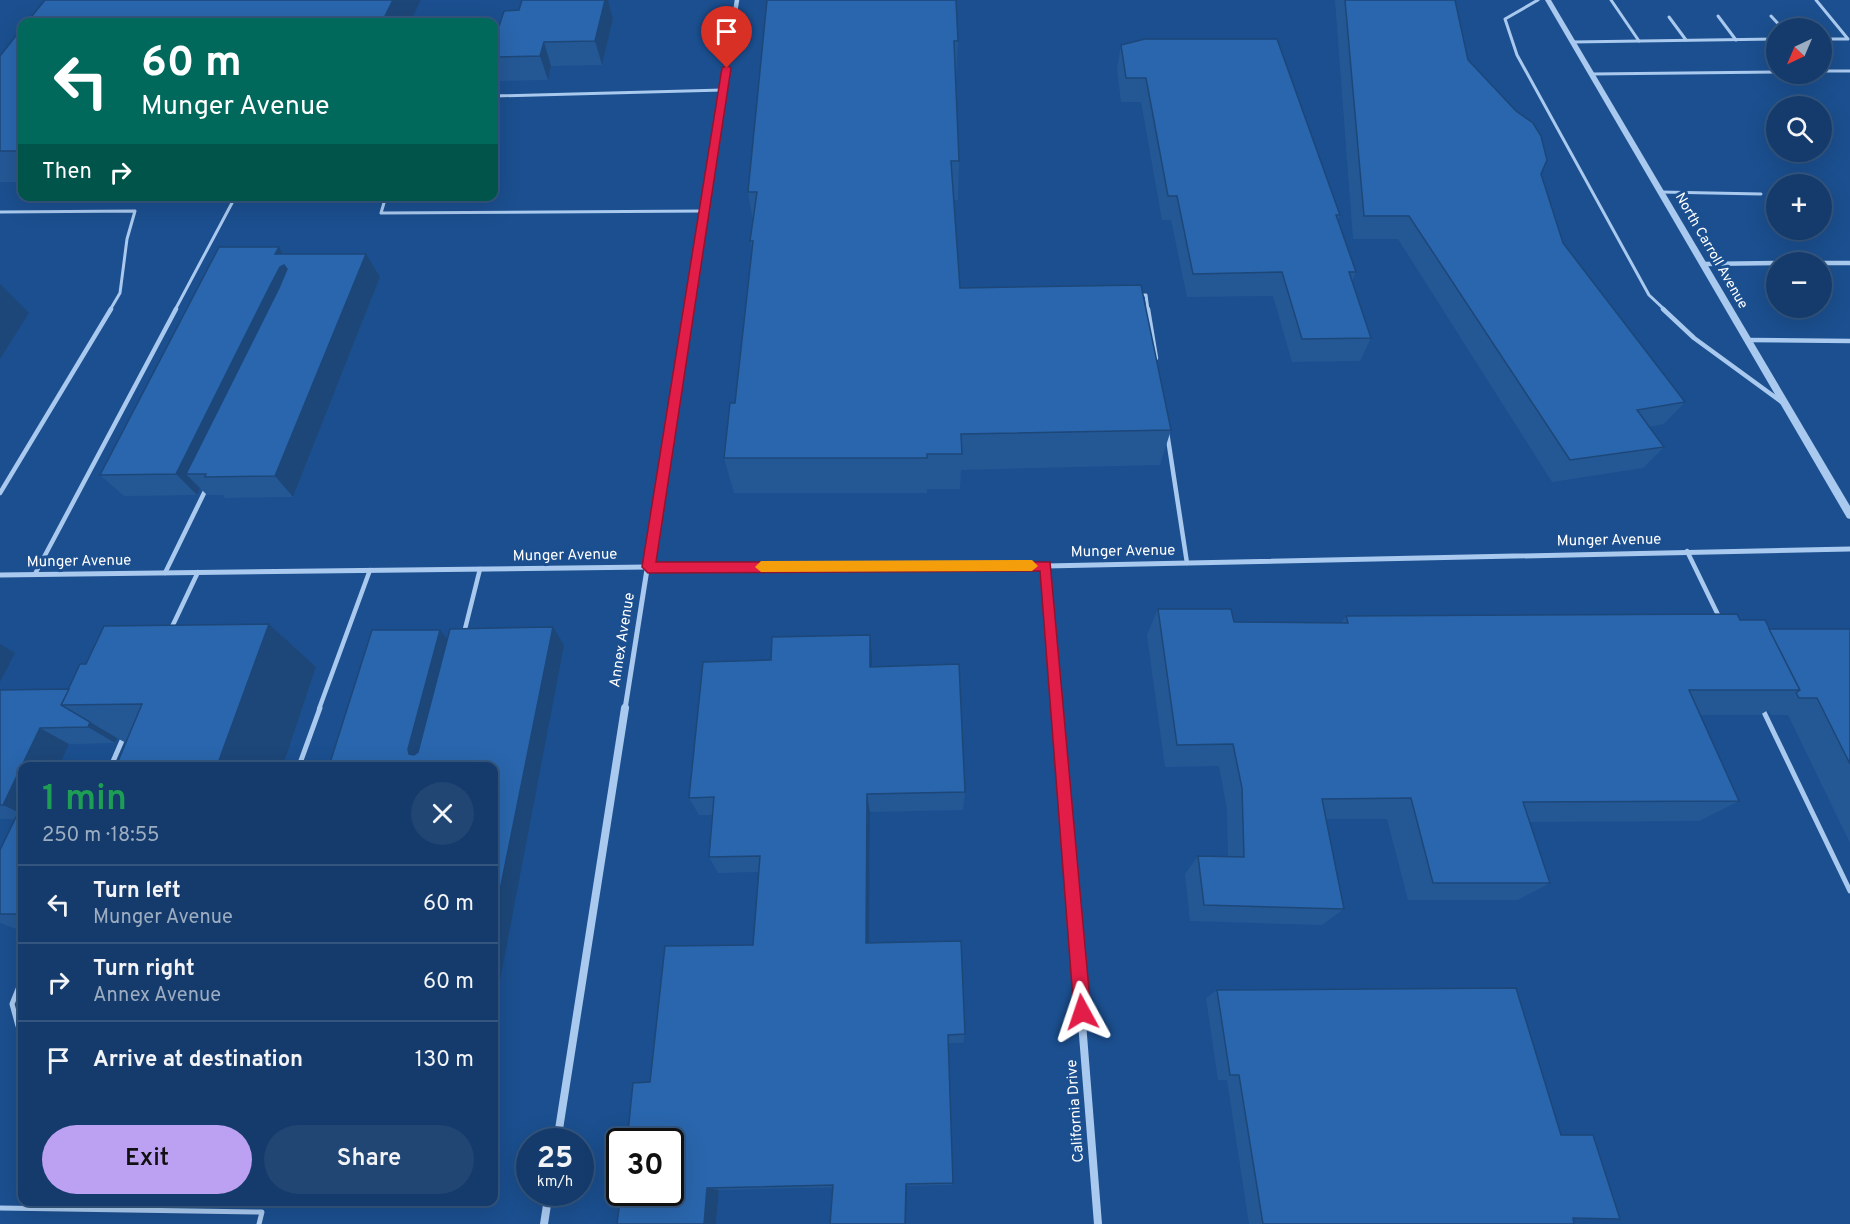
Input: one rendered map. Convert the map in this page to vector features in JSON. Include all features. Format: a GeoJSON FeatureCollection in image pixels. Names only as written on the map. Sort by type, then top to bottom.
{"type":"FeatureCollection","features":[{"type":"Feature","properties":{"kind":"street","name":"Annex Avenue"},"geometry":{"type":"LineString","coordinates":[[559,1128],[737,0]]}},
{"type":"Feature","properties":{"kind":"street","name":"North Carroll Avenue"},"geometry":{"type":"LineString","coordinates":[[1548,0],[1850,515]]}},
{"type":"Feature","properties":{"kind":"street"},"geometry":{"type":"LineString","coordinates":[[1702,264],[1766,263]]}},
{"type":"Feature","properties":{"kind":"street"},"geometry":{"type":"LineString","coordinates":[[1832,263],[1850,263]]}},
{"type":"Feature","properties":{"kind":"street","name":"Munger Avenue"},"geometry":{"type":"LineString","coordinates":[[0,575],[648,567],[1046,566],[1850,549]]}},
{"type":"Feature","properties":{"kind":"street","name":"California Drive"},"geometry":{"type":"LineString","coordinates":[[1046,566],[1098,1224]]}},
{"type":"Feature","properties":{"kind":"street"},"geometry":{"type":"LineString","coordinates":[[544,1224],[547,1206]]}},
{"type":"Feature","properties":{"kind":"lane"},"geometry":{"type":"LineString","coordinates":[[1538,0],[1505,19],[1517,55],[1649,295],[1694,338],[1786,405]]}},
{"type":"Feature","properties":{"kind":"lane"},"geometry":{"type":"LineString","coordinates":[[1611,0],[1640,41]]}},
{"type":"Feature","properties":{"kind":"lane"},"geometry":{"type":"LineString","coordinates":[[1816,0],[1831,18]]}},
{"type":"Feature","properties":{"kind":"lane"},"geometry":{"type":"LineString","coordinates":[[1718,16],[1737,40]]}},
{"type":"Feature","properties":{"kind":"lane"},"geometry":{"type":"LineString","coordinates":[[1669,17],[1686,40]]}},
{"type":"Feature","properties":{"kind":"lane"},"geometry":{"type":"LineString","coordinates":[[1832,20],[1848,39],[1832,39]]}},
{"type":"Feature","properties":{"kind":"lane"},"geometry":{"type":"LineString","coordinates":[[1573,42],[1766,39]]}},
{"type":"Feature","properties":{"kind":"lane"},"geometry":{"type":"LineString","coordinates":[[1832,71],[1850,71]]}},
{"type":"Feature","properties":{"kind":"lane"},"geometry":{"type":"LineString","coordinates":[[1592,74],[1766,72]]}},
{"type":"Feature","properties":{"kind":"lane"},"geometry":{"type":"LineString","coordinates":[[498,96],[723,90]]}},
{"type":"Feature","properties":{"kind":"lane"},"geometry":{"type":"LineString","coordinates":[[1661,192],[1761,194]]}},
{"type":"Feature","properties":{"kind":"lane"},"geometry":{"type":"LineString","coordinates":[[385,201],[381,213],[704,211]]}},
{"type":"Feature","properties":{"kind":"lane"},"geometry":{"type":"LineString","coordinates":[[35,574],[232,203]]}},
{"type":"Feature","properties":{"kind":"lane"},"geometry":{"type":"LineString","coordinates":[[0,212],[135,211],[127,239],[120,293],[0,493]]}},
{"type":"Feature","properties":{"kind":"lane"},"geometry":{"type":"LineString","coordinates":[[1134,295],[1146,295],[1157,365]]}},
{"type":"Feature","properties":{"kind":"lane"},"geometry":{"type":"LineString","coordinates":[[1748,340],[1850,341]]}},
{"type":"Feature","properties":{"kind":"lane"},"geometry":{"type":"LineString","coordinates":[[1166,422],[1187,563]]}},
{"type":"Feature","properties":{"kind":"lane"},"geometry":{"type":"LineString","coordinates":[[165,573],[208,483]]}},
{"type":"Feature","properties":{"kind":"lane"},"geometry":{"type":"LineString","coordinates":[[1687,551],[1724,627]]}},
{"type":"Feature","properties":{"kind":"lane"},"geometry":{"type":"LineString","coordinates":[[461,645],[480,569]]}},
{"type":"Feature","properties":{"kind":"lane"},"geometry":{"type":"LineString","coordinates":[[299,762],[370,570]]}},
{"type":"Feature","properties":{"kind":"lane"},"geometry":{"type":"LineString","coordinates":[[170,633],[198,572]]}},
{"type":"Feature","properties":{"kind":"lane"},"geometry":{"type":"LineString","coordinates":[[1759,701],[1850,891]]}},
{"type":"Feature","properties":{"kind":"lane"},"geometry":{"type":"LineString","coordinates":[[113,762],[128,726]]}},
{"type":"Feature","properties":{"kind":"lane"},"geometry":{"type":"LineString","coordinates":[[18,989],[12,1004],[18,1026]]}},
{"type":"Feature","properties":{"kind":"lane"},"geometry":{"type":"LineString","coordinates":[[0,1208],[262,1212],[259,1224]]}},
{"type":"Feature","properties":{"kind":"building"},"geometry":{"type":"Polygon","coordinates":[[[45,0],[393,0],[384,18],[30,18],[45,0]]]}},
{"type":"Feature","properties":{"kind":"building"},"geometry":{"type":"Polygon","coordinates":[[[522,0],[605,0],[595,41],[544,42],[540,56],[498,57],[498,30],[504,11],[519,10],[522,0]]]}},
{"type":"Feature","properties":{"kind":"building"},"geometry":{"type":"Polygon","coordinates":[[[767,0],[956,0],[958,41],[954,41],[959,161],[951,161],[960,288],[1141,285],[1171,430],[961,434],[962,454],[927,454],[927,458],[724,458],[730,403],[735,403],[753,241],[750,241],[757,192],[748,192],[767,0]]]}},
{"type":"Feature","properties":{"kind":"building"},"geometry":{"type":"Polygon","coordinates":[[[1345,0],[1455,0],[1468,60],[1516,111],[1533,123],[1541,136],[1547,160],[1541,174],[1563,243],[1685,402],[1637,410],[1664,447],[1570,460],[1409,216],[1364,216],[1345,0]]]}},
{"type":"Feature","properties":{"kind":"building"},"geometry":{"type":"Polygon","coordinates":[[[18,33],[18,151],[0,151],[0,56],[18,33]]]}},
{"type":"Feature","properties":{"kind":"building"},"geometry":{"type":"Polygon","coordinates":[[[1145,39],[1277,39],[1340,215],[1336,215],[1356,272],[1349,272],[1371,338],[1302,339],[1282,272],[1193,274],[1177,196],[1168,196],[1146,78],[1126,78],[1121,45],[1145,39]]]}},
{"type":"Feature","properties":{"kind":"building"},"geometry":{"type":"Polygon","coordinates":[[[219,247],[279,247],[275,254],[366,254],[275,476],[205,477],[206,474],[186,474],[279,288],[287,269],[284,265],[280,267],[271,284],[176,474],[100,475],[219,247]]]}},
{"type":"Feature","properties":{"kind":"building"},"geometry":{"type":"Polygon","coordinates":[[[1158,609],[1231,609],[1234,622],[1348,623],[1346,616],[1737,614],[1740,620],[1765,620],[1800,690],[1689,690],[1739,801],[1523,802],[1550,883],[1433,883],[1411,798],[1322,799],[1344,909],[1204,905],[1198,856],[1244,857],[1242,788],[1233,744],[1177,745],[1158,609]]]}},
{"type":"Feature","properties":{"kind":"building"},"geometry":{"type":"Polygon","coordinates":[[[269,624],[218,762],[118,762],[142,704],[61,705],[80,664],[86,664],[104,626],[269,624]]]}},
{"type":"Feature","properties":{"kind":"building"},"geometry":{"type":"Polygon","coordinates":[[[553,627],[498,900],[498,762],[330,762],[372,630],[440,630],[408,749],[409,754],[414,755],[418,752],[450,629],[553,627]]]}},
{"type":"Feature","properties":{"kind":"building"},"geometry":{"type":"Polygon","coordinates":[[[1769,629],[1850,629],[1850,764],[1817,698],[1799,698],[1796,693],[1800,690],[1769,629]]]}},
{"type":"Feature","properties":{"kind":"building"},"geometry":{"type":"Polygon","coordinates":[[[870,635],[870,667],[959,664],[965,792],[867,794],[866,943],[961,941],[965,1034],[948,1035],[953,1183],[906,1184],[905,1224],[830,1224],[833,1185],[707,1188],[704,1224],[617,1224],[619,1206],[684,1206],[684,1128],[628,1128],[633,1083],[650,1082],[665,946],[753,945],[760,856],[709,857],[714,797],[689,798],[703,662],[771,660],[772,637],[870,635]]]}},
{"type":"Feature","properties":{"kind":"building"},"geometry":{"type":"Polygon","coordinates":[[[69,689],[61,705],[90,722],[88,727],[40,728],[24,762],[18,762],[18,774],[3,805],[0,805],[0,690],[69,689]]]}},
{"type":"Feature","properties":{"kind":"building"},"geometry":{"type":"Polygon","coordinates":[[[18,817],[18,914],[0,914],[0,850],[18,817]]]}},
{"type":"Feature","properties":{"kind":"building"},"geometry":{"type":"Polygon","coordinates":[[[1516,988],[1561,1135],[1593,1135],[1620,1219],[1573,1218],[1574,1224],[1263,1224],[1239,1075],[1230,1075],[1217,990],[1516,988]]]}},
{"type":"Feature","properties":{"kind":"slow traffic"},"geometry":{"type":"LineString","coordinates":[[761,567],[1032,566]]}},
{"type":"Feature","properties":{"kind":"route"},"geometry":{"type":"LineString","coordinates":[[727,68],[648,567],[1046,566],[1082,1012]]}}]}
